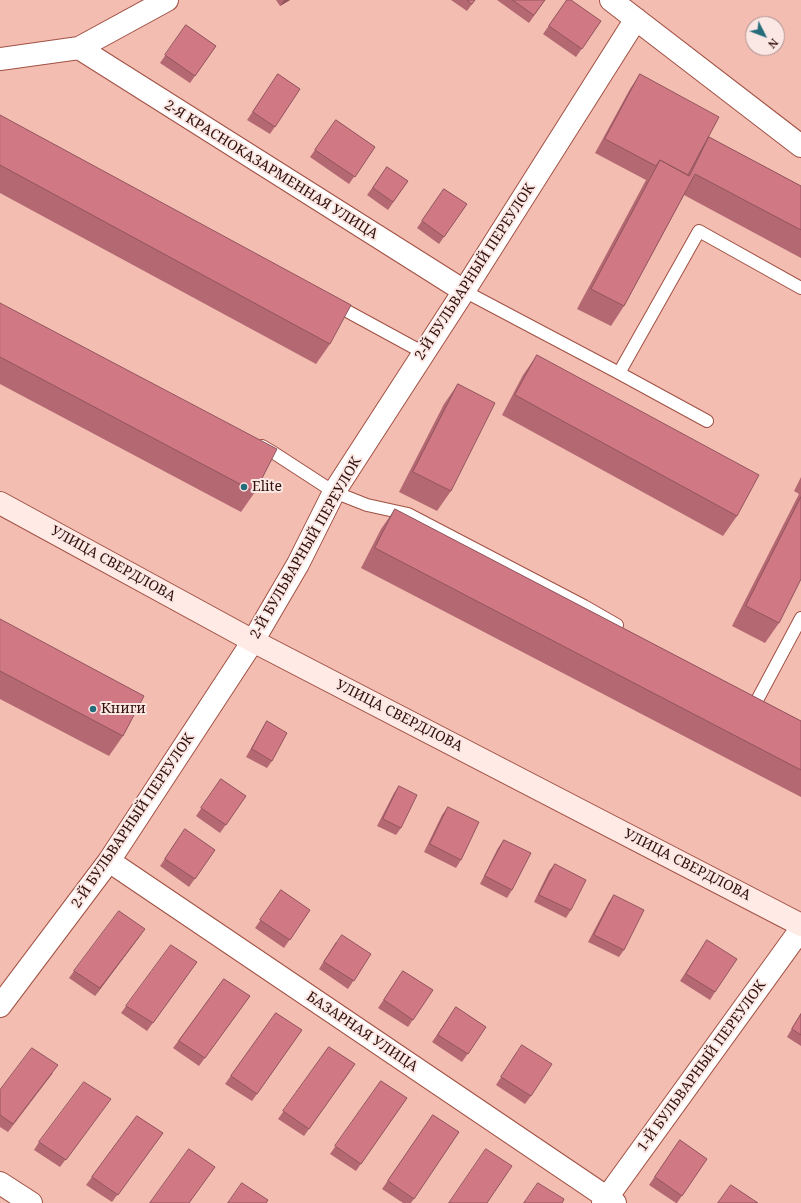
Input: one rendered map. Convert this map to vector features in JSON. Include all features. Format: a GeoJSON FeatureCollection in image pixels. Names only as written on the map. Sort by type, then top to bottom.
{"type":"FeatureCollection","features":[{"type":"Feature","properties":{"kind":"main road","name":"УЛИЦА СВЕРДЛОВА"},"geometry":{"type":"LineString","coordinates":[[0,503],[253,641],[801,925]]}},
{"type":"Feature","properties":{"kind":"street"},"geometry":{"type":"LineString","coordinates":[[0,59],[79,48],[167,0]]}},
{"type":"Feature","properties":{"kind":"street"},"geometry":{"type":"LineString","coordinates":[[611,0],[801,146]]}},
{"type":"Feature","properties":{"kind":"street","name":"2-Й БУЛЬВАРНЫЙ ПЕРЕУЛОК"},"geometry":{"type":"LineString","coordinates":[[0,1006],[109,861],[253,641],[298,564],[334,492],[464,291],[636,19]]}},
{"type":"Feature","properties":{"kind":"street","name":"2-Я КРАСНОКАЗАРМЕННАЯ УЛИЦА"},"geometry":{"type":"LineString","coordinates":[[79,48],[464,291]]}},
{"type":"Feature","properties":{"kind":"street","name":"БАЗАРНАЯ УЛИЦА"},"geometry":{"type":"LineString","coordinates":[[109,861],[608,1201]]}},
{"type":"Feature","properties":{"kind":"street","name":"1-Й БУЛЬВАРНЫЙ ПЕРЕУЛОК"},"geometry":{"type":"LineString","coordinates":[[608,1201],[801,929]]}},
{"type":"Feature","properties":{"kind":"street"},"geometry":{"type":"LineString","coordinates":[[0,1183],[31,1203]]}},
{"type":"Feature","properties":{"kind":"lane"},"geometry":{"type":"LineString","coordinates":[[619,373],[699,231],[801,288]]}},
{"type":"Feature","properties":{"kind":"lane"},"geometry":{"type":"LineString","coordinates":[[464,291],[707,421]]}},
{"type":"Feature","properties":{"kind":"lane"},"geometry":{"type":"LineString","coordinates":[[326,301],[424,353]]}},
{"type":"Feature","properties":{"kind":"lane"},"geometry":{"type":"LineString","coordinates":[[252,441],[274,452],[334,492],[367,505],[408,514],[584,606],[625,630]]}},
{"type":"Feature","properties":{"kind":"lane"},"geometry":{"type":"LineString","coordinates":[[767,713],[751,704],[801,618]]}},
{"type":"Feature","properties":{"kind":"building"},"geometry":{"type":"Polygon","coordinates":[[[467,0],[475,0],[472,4],[467,0]]]}},
{"type":"Feature","properties":{"kind":"building"},"geometry":{"type":"Polygon","coordinates":[[[513,0],[545,0],[534,15],[513,0]]]}},
{"type":"Feature","properties":{"kind":"building"},"geometry":{"type":"Polygon","coordinates":[[[567,0],[571,0],[601,21],[582,49],[549,26],[567,0]]]}},
{"type":"Feature","properties":{"kind":"building"},"geometry":{"type":"Polygon","coordinates":[[[186,25],[216,46],[195,76],[165,55],[186,25]]]}},
{"type":"Feature","properties":{"kind":"building"},"geometry":{"type":"Polygon","coordinates":[[[278,74],[300,89],[275,127],[253,112],[278,74]]]}},
{"type":"Feature","properties":{"kind":"building"},"geometry":{"type":"Polygon","coordinates":[[[640,74],[719,117],[688,175],[660,160],[656,166],[605,139],[640,74]]]}},
{"type":"Feature","properties":{"kind":"building"},"geometry":{"type":"Polygon","coordinates":[[[0,115],[351,305],[330,344],[0,165],[0,115]]]}},
{"type":"Feature","properties":{"kind":"building"},"geometry":{"type":"Polygon","coordinates":[[[336,120],[375,147],[355,177],[315,150],[336,120]]]}},
{"type":"Feature","properties":{"kind":"building"},"geometry":{"type":"Polygon","coordinates":[[[709,137],[801,186],[801,230],[695,174],[624,306],[591,289],[660,160],[689,176],[709,137]]]}},
{"type":"Feature","properties":{"kind":"building"},"geometry":{"type":"Polygon","coordinates":[[[387,167],[408,181],[393,202],[373,188],[387,167]]]}},
{"type":"Feature","properties":{"kind":"building"},"geometry":{"type":"Polygon","coordinates":[[[444,189],[467,204],[444,237],[422,221],[444,189]]]}},
{"type":"Feature","properties":{"kind":"building"},"geometry":{"type":"Polygon","coordinates":[[[0,303],[277,449],[255,492],[0,357],[0,303]]]}},
{"type":"Feature","properties":{"kind":"building"},"geometry":{"type":"Polygon","coordinates":[[[537,355],[759,475],[737,516],[515,395],[537,355]]]}},
{"type":"Feature","properties":{"kind":"building"},"geometry":{"type":"Polygon","coordinates":[[[458,384],[495,403],[451,491],[413,472],[458,384]]]}},
{"type":"Feature","properties":{"kind":"building"},"geometry":{"type":"Polygon","coordinates":[[[801,497],[801,579],[779,623],[746,606],[801,497]]]}},
{"type":"Feature","properties":{"kind":"building"},"geometry":{"type":"Polygon","coordinates":[[[395,509],[801,721],[801,770],[375,548],[395,509]]]}},
{"type":"Feature","properties":{"kind":"building"},"geometry":{"type":"Polygon","coordinates":[[[0,619],[144,696],[123,736],[0,671],[0,619]]]}},
{"type":"Feature","properties":{"kind":"building"},"geometry":{"type":"Polygon","coordinates":[[[267,721],[287,733],[272,761],[252,749],[267,721]]]}},
{"type":"Feature","properties":{"kind":"building"},"geometry":{"type":"Polygon","coordinates":[[[221,779],[246,796],[226,825],[201,808],[221,779]]]}},
{"type":"Feature","properties":{"kind":"building"},"geometry":{"type":"Polygon","coordinates":[[[399,786],[417,795],[401,828],[383,819],[399,786]]]}},
{"type":"Feature","properties":{"kind":"building"},"geometry":{"type":"Polygon","coordinates":[[[448,807],[479,822],[461,860],[430,844],[448,807]]]}},
{"type":"Feature","properties":{"kind":"building"},"geometry":{"type":"Polygon","coordinates":[[[185,829],[215,850],[195,879],[165,859],[185,829]]]}},
{"type":"Feature","properties":{"kind":"building"},"geometry":{"type":"Polygon","coordinates":[[[504,840],[531,853],[512,890],[485,876],[504,840]]]}},
{"type":"Feature","properties":{"kind":"building"},"geometry":{"type":"Polygon","coordinates":[[[555,864],[586,880],[571,910],[539,895],[555,864]]]}},
{"type":"Feature","properties":{"kind":"building"},"geometry":{"type":"Polygon","coordinates":[[[281,890],[310,910],[290,940],[260,920],[281,890]]]}},
{"type":"Feature","properties":{"kind":"building"},"geometry":{"type":"Polygon","coordinates":[[[614,895],[644,910],[624,950],[594,935],[614,895]]]}},
{"type":"Feature","properties":{"kind":"building"},"geometry":{"type":"Polygon","coordinates":[[[119,911],[145,929],[100,988],[74,971],[119,911]]]}},
{"type":"Feature","properties":{"kind":"building"},"geometry":{"type":"Polygon","coordinates":[[[342,935],[371,954],[354,981],[324,962],[342,935]]]}},
{"type":"Feature","properties":{"kind":"building"},"geometry":{"type":"Polygon","coordinates":[[[707,940],[737,959],[715,992],[686,974],[707,940]]]}},
{"type":"Feature","properties":{"kind":"building"},"geometry":{"type":"Polygon","coordinates":[[[171,945],[197,962],[153,1023],[126,1006],[171,945]]]}},
{"type":"Feature","properties":{"kind":"building"},"geometry":{"type":"Polygon","coordinates":[[[403,971],[433,990],[413,1020],[384,1000],[403,971]]]}},
{"type":"Feature","properties":{"kind":"building"},"geometry":{"type":"Polygon","coordinates":[[[224,979],[250,996],[205,1058],[179,1041],[224,979]]]}},
{"type":"Feature","properties":{"kind":"building"},"geometry":{"type":"Polygon","coordinates":[[[456,1007],[486,1027],[468,1054],[438,1035],[456,1007]]]}},
{"type":"Feature","properties":{"kind":"building"},"geometry":{"type":"Polygon","coordinates":[[[276,1013],[302,1030],[257,1094],[231,1076],[276,1013]]]}},
{"type":"Feature","properties":{"kind":"building"},"geometry":{"type":"Polygon","coordinates":[[[801,1014],[801,1035],[792,1029],[801,1014]]]}},
{"type":"Feature","properties":{"kind":"building"},"geometry":{"type":"Polygon","coordinates":[[[522,1045],[552,1064],[531,1096],[501,1077],[522,1045]]]}},
{"type":"Feature","properties":{"kind":"building"},"geometry":{"type":"Polygon","coordinates":[[[329,1047],[355,1064],[309,1129],[283,1111],[329,1047]]]}},
{"type":"Feature","properties":{"kind":"building"},"geometry":{"type":"Polygon","coordinates":[[[32,1048],[58,1065],[13,1124],[0,1115],[0,1090],[32,1048]]]}},
{"type":"Feature","properties":{"kind":"building"},"geometry":{"type":"Polygon","coordinates":[[[381,1081],[407,1098],[361,1164],[335,1146],[381,1081]]]}},
{"type":"Feature","properties":{"kind":"building"},"geometry":{"type":"Polygon","coordinates":[[[84,1082],[111,1099],[66,1160],[39,1142],[84,1082]]]}},
{"type":"Feature","properties":{"kind":"building"},"geometry":{"type":"Polygon","coordinates":[[[433,1115],[459,1132],[414,1199],[388,1181],[433,1115]]]}},
{"type":"Feature","properties":{"kind":"building"},"geometry":{"type":"Polygon","coordinates":[[[137,1116],[163,1133],[118,1195],[92,1177],[137,1116]]]}},
{"type":"Feature","properties":{"kind":"building"},"geometry":{"type":"Polygon","coordinates":[[[680,1140],[707,1159],[682,1196],[655,1177],[680,1140]]]}},
{"type":"Feature","properties":{"kind":"building"},"geometry":{"type":"Polygon","coordinates":[[[189,1149],[215,1167],[189,1203],[150,1203],[189,1149]]]}},
{"type":"Feature","properties":{"kind":"building"},"geometry":{"type":"Polygon","coordinates":[[[486,1149],[512,1166],[487,1203],[449,1203],[486,1149]]]}},
{"type":"Feature","properties":{"kind":"building"},"geometry":{"type":"Polygon","coordinates":[[[242,1183],[268,1200],[266,1203],[228,1203],[242,1183]]]}},
{"type":"Feature","properties":{"kind":"building"},"geometry":{"type":"Polygon","coordinates":[[[538,1183],[564,1199],[562,1203],[524,1203],[538,1183]]]}},
{"type":"Feature","properties":{"kind":"building"},"geometry":{"type":"Polygon","coordinates":[[[731,1185],[758,1203],[718,1203],[731,1185]]]}},
{"type":"Feature","properties":{"kind":"place","name":"Elite"},"geometry":{"type":"Point","coordinates":[244,487]}},
{"type":"Feature","properties":{"kind":"place","name":"Книги"},"geometry":{"type":"Point","coordinates":[93,709]}}]}
